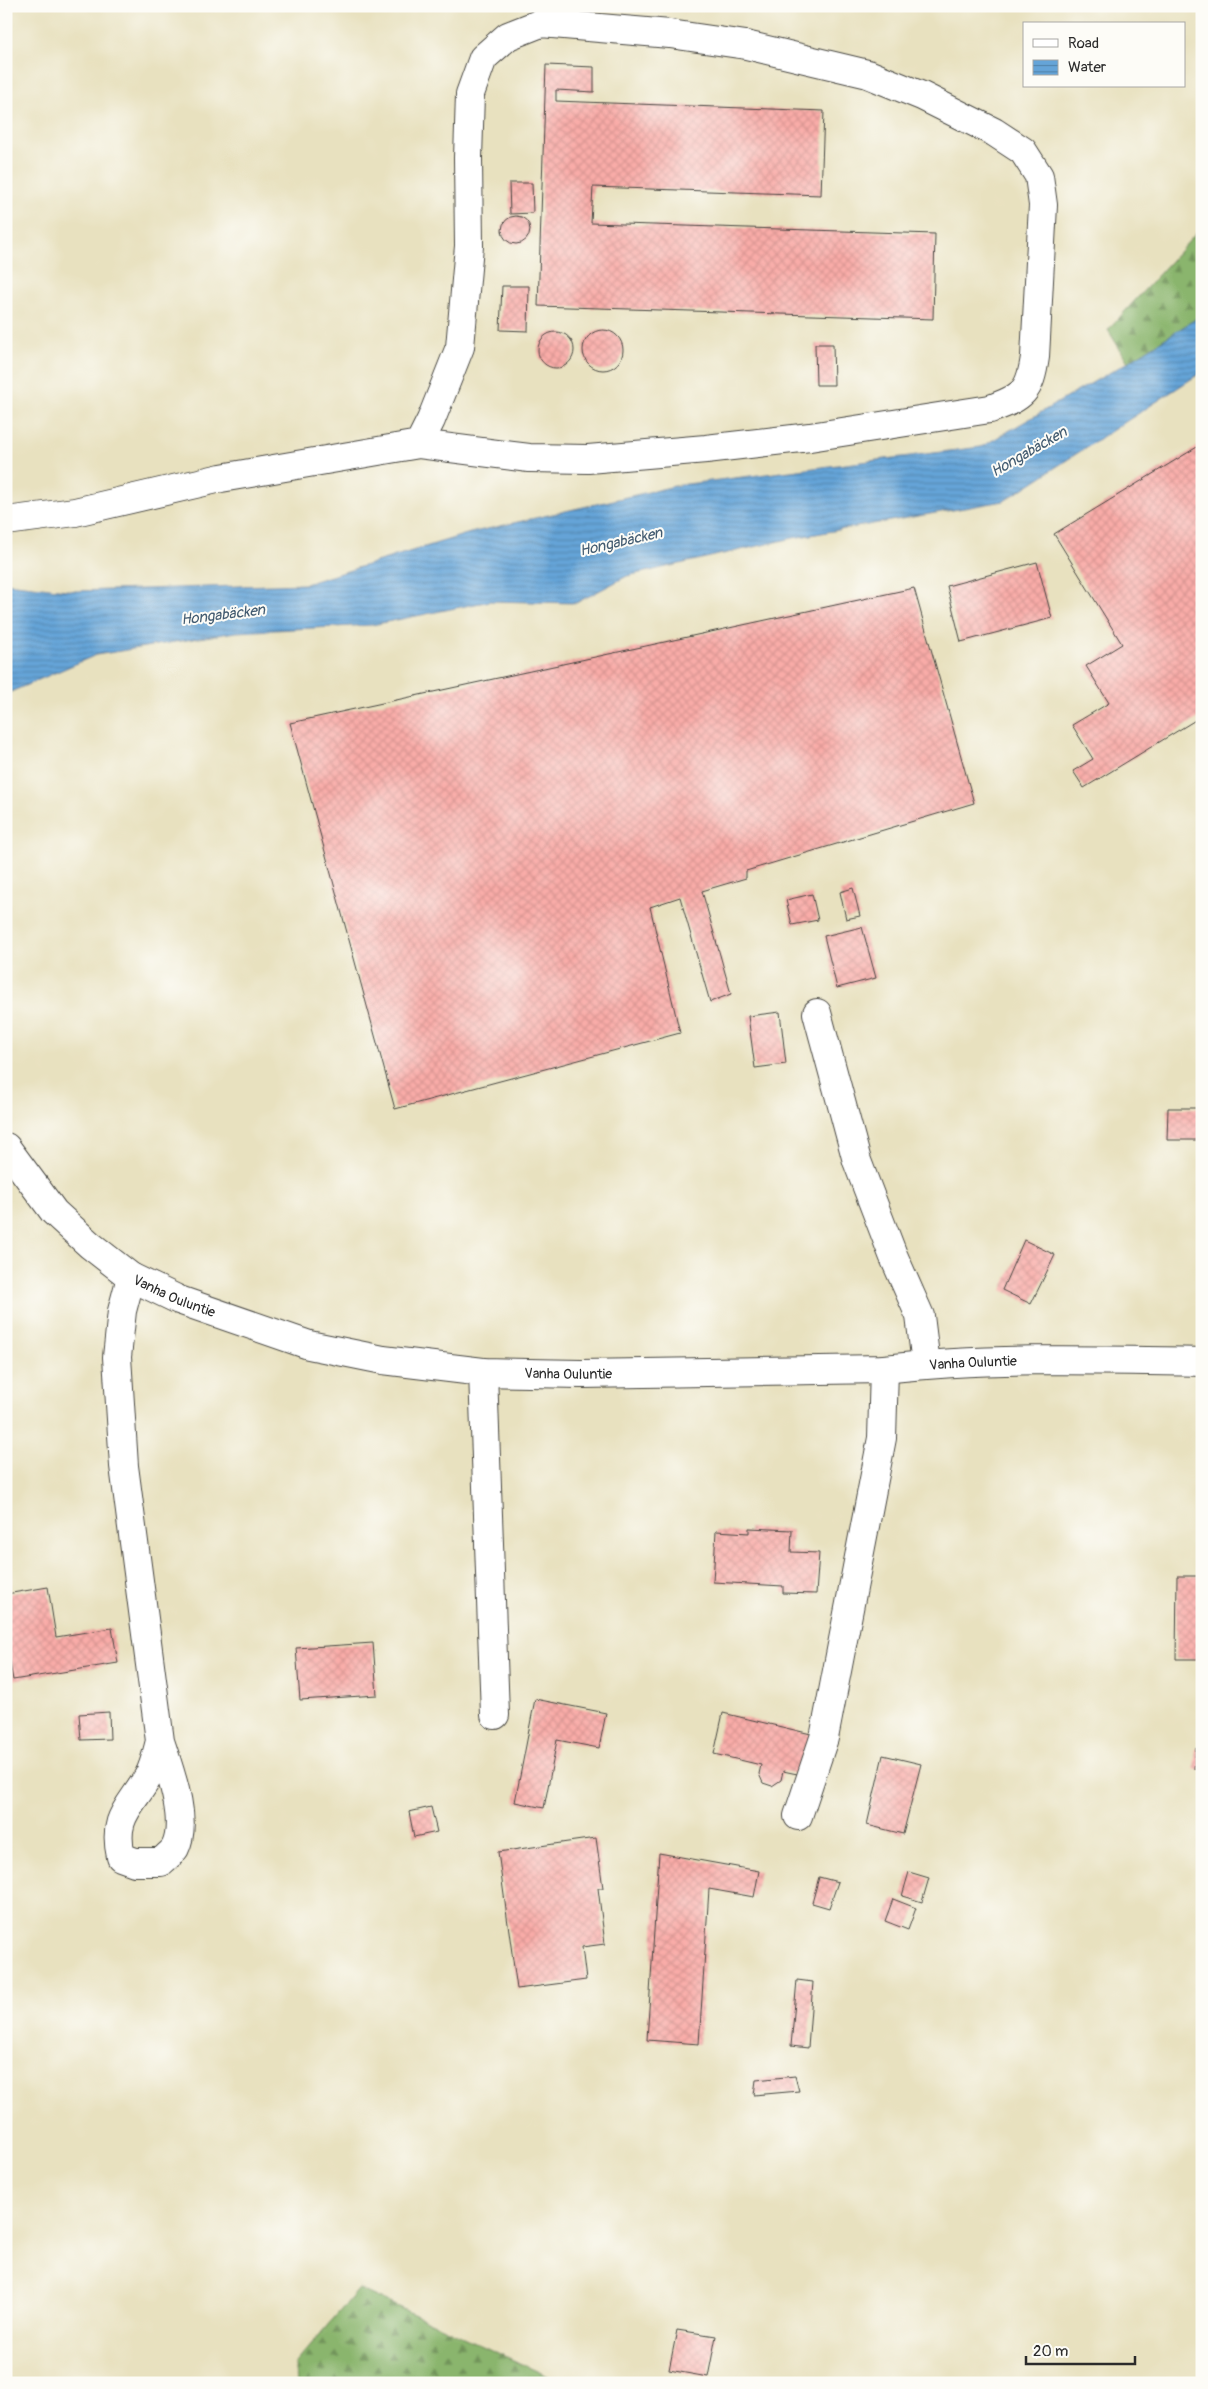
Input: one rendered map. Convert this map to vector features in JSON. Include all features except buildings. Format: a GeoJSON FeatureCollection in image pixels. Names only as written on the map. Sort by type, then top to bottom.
{"type":"FeatureCollection","features":[{"type":"Feature","properties":{"kind":"street"},"geometry":{"type":"LineString","coordinates":[[6,521],[75,512],[221,478],[419,444],[529,458],[588,459],[706,449],[810,437],[990,408],[1016,400],[1032,380],[1035,357],[1043,205],[1039,176],[1023,151],[994,132],[922,96],[868,74],[746,45],[670,34],[541,23],[508,36],[484,58],[470,94],[468,158],[469,246],[460,347],[431,420],[419,444]]}},
{"type":"Feature","properties":{"kind":"street"},"geometry":{"type":"LineString","coordinates":[[816,1013],[857,1161],[892,1255],[920,1316],[926,1364]]}},
{"type":"Feature","properties":{"kind":"street","name":"Vanha Ouluntie"},"geometry":{"type":"LineString","coordinates":[[6,1147],[54,1212],[90,1245],[131,1277],[179,1300],[309,1345],[383,1360],[483,1372],[581,1374],[884,1369],[926,1364],[1047,1359],[1202,1362]]}},
{"type":"Feature","properties":{"kind":"street"},"geometry":{"type":"LineString","coordinates":[[131,1277],[122,1311],[117,1357],[124,1466],[160,1741]]}},
{"type":"Feature","properties":{"kind":"street"},"geometry":{"type":"LineString","coordinates":[[798,1816],[824,1738],[882,1438],[884,1369]]}},
{"type":"Feature","properties":{"kind":"street"},"geometry":{"type":"LineString","coordinates":[[483,1372],[495,1715]]}},
{"type":"Feature","properties":{"kind":"green space"},"geometry":{"type":"Polygon","coordinates":[[[1202,227],[1202,315],[1128,362],[1108,330],[1202,227]]]}},
{"type":"Feature","properties":{"kind":"green space"},"geometry":{"type":"Polygon","coordinates":[[[359,2289],[563,2383],[297,2383],[295,2363],[359,2289]]]}},
{"type":"Feature","properties":{"kind":"water","name":"Hongabäcken"},"geometry":{"type":"Polygon","coordinates":[[[1202,315],[1202,372],[1004,501],[793,538],[627,576],[576,603],[490,601],[372,625],[235,632],[96,655],[6,694],[6,583],[76,591],[305,584],[470,533],[679,485],[981,447],[1128,362],[1202,315]]]}}]}
